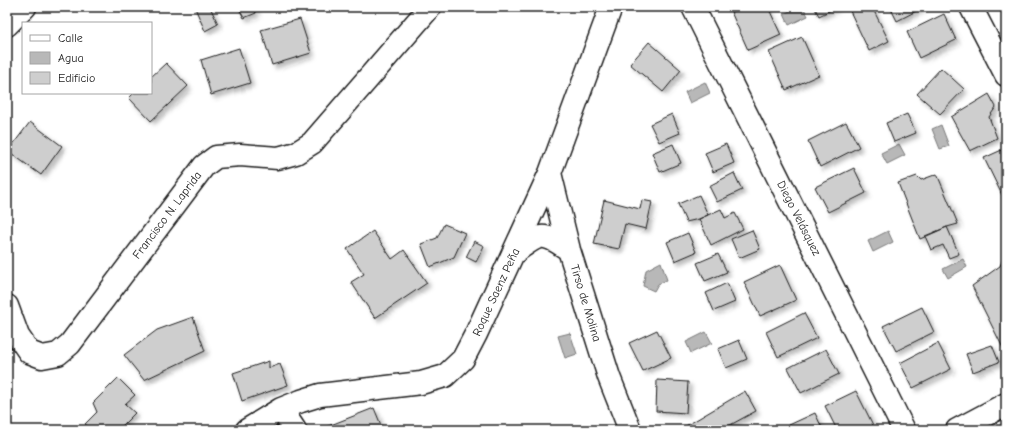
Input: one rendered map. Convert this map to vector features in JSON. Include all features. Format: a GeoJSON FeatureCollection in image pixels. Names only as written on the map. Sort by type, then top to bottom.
{"type":"FeatureCollection","features":[{"type":"Feature","properties":{"kind":"street"},"geometry":{"type":"LineString","coordinates":[[7,25],[25,7]]}},
{"type":"Feature","properties":{"kind":"street","name":"Francisco N. Laprida"},"geometry":{"type":"LineString","coordinates":[[7,306],[18,336],[29,352],[42,357],[58,354],[70,344],[204,166],[216,158],[240,155],[278,158],[296,153],[312,143],[430,7]]}},
{"type":"Feature","properties":{"kind":"street","name":"Roque Saenz Peña"},"geometry":{"type":"LineString","coordinates":[[247,430],[280,409],[301,400],[320,395],[421,383],[445,376],[462,359],[476,334],[550,174],[611,7]]}},
{"type":"Feature","properties":{"kind":"street","name":"Diego Velásquez"},"geometry":{"type":"LineString","coordinates":[[693,7],[904,430]]}},
{"type":"Feature","properties":{"kind":"street"},"geometry":{"type":"LineString","coordinates":[[971,7],[1006,75]]}},
{"type":"Feature","properties":{"kind":"street","name":"Tirso de Molina"},"geometry":{"type":"LineString","coordinates":[[550,174],[569,250],[609,377],[630,430]]}},
{"type":"Feature","properties":{"kind":"street"},"geometry":{"type":"LineString","coordinates":[[514,253],[532,239],[542,236],[554,240],[569,250]]}},
{"type":"Feature","properties":{"kind":"street"},"geometry":{"type":"LineString","coordinates":[[957,430],[1006,404]]}},
{"type":"Feature","properties":{"kind":"street"},"geometry":{"type":"LineString","coordinates":[[280,409],[295,430]]}},
{"type":"Feature","properties":{"kind":"water"},"geometry":{"type":"Polygon","coordinates":[[[798,7],[803,7],[808,16],[789,25],[784,14],[798,7]]]}},
{"type":"Feature","properties":{"kind":"water"},"geometry":{"type":"Polygon","coordinates":[[[705,82],[710,93],[690,103],[685,92],[705,82]]]}},
{"type":"Feature","properties":{"kind":"water"},"geometry":{"type":"Polygon","coordinates":[[[941,125],[949,146],[940,149],[932,129],[941,125]]]}},
{"type":"Feature","properties":{"kind":"water"},"geometry":{"type":"Polygon","coordinates":[[[899,144],[905,155],[887,164],[881,153],[899,144]]]}},
{"type":"Feature","properties":{"kind":"water"},"geometry":{"type":"Polygon","coordinates":[[[888,231],[893,242],[873,252],[868,241],[888,231]]]}},
{"type":"Feature","properties":{"kind":"water"},"geometry":{"type":"Polygon","coordinates":[[[963,259],[967,267],[948,278],[943,269],[963,259]]]}},
{"type":"Feature","properties":{"kind":"water"},"geometry":{"type":"Polygon","coordinates":[[[661,262],[667,280],[658,284],[654,291],[643,286],[646,270],[661,262]]]}},
{"type":"Feature","properties":{"kind":"water"},"geometry":{"type":"Polygon","coordinates":[[[706,332],[712,343],[691,353],[686,342],[706,332]]]}},
{"type":"Feature","properties":{"kind":"water"},"geometry":{"type":"Polygon","coordinates":[[[570,333],[577,354],[565,358],[558,336],[570,333]]]}},
{"type":"Feature","properties":{"kind":"building"},"geometry":{"type":"Polygon","coordinates":[[[210,7],[218,24],[205,31],[195,8],[210,7]]]}},
{"type":"Feature","properties":{"kind":"building"},"geometry":{"type":"Polygon","coordinates":[[[238,7],[254,7],[256,13],[244,18],[238,7]]]}},
{"type":"Feature","properties":{"kind":"building"},"geometry":{"type":"Polygon","coordinates":[[[743,7],[768,7],[781,35],[748,50],[731,12],[743,7]]]}},
{"type":"Feature","properties":{"kind":"building"},"geometry":{"type":"Polygon","coordinates":[[[814,7],[837,7],[819,16],[814,7]]]}},
{"type":"Feature","properties":{"kind":"building"},"geometry":{"type":"Polygon","coordinates":[[[853,7],[872,7],[889,41],[869,51],[849,9],[853,7]]]}},
{"type":"Feature","properties":{"kind":"building"},"geometry":{"type":"Polygon","coordinates":[[[890,7],[924,7],[897,21],[890,7]]]}},
{"type":"Feature","properties":{"kind":"building"},"geometry":{"type":"Polygon","coordinates":[[[944,14],[956,40],[919,58],[907,32],[944,14]]]}},
{"type":"Feature","properties":{"kind":"building"},"geometry":{"type":"Polygon","coordinates":[[[300,19],[311,53],[272,65],[261,30],[300,19]]]}},
{"type":"Feature","properties":{"kind":"building"},"geometry":{"type":"Polygon","coordinates":[[[802,37],[819,75],[786,90],[769,52],[802,37]]]}},
{"type":"Feature","properties":{"kind":"building"},"geometry":{"type":"Polygon","coordinates":[[[649,42],[681,70],[663,92],[630,64],[649,42]]]}},
{"type":"Feature","properties":{"kind":"building"},"geometry":{"type":"Polygon","coordinates":[[[239,48],[250,83],[211,95],[201,60],[239,48]]]}},
{"type":"Feature","properties":{"kind":"building"},"geometry":{"type":"Polygon","coordinates":[[[166,63],[188,86],[151,121],[129,98],[133,94],[152,94],[152,76],[166,63]]]}},
{"type":"Feature","properties":{"kind":"building"},"geometry":{"type":"Polygon","coordinates":[[[941,68],[964,89],[940,114],[917,94],[941,68]]]}},
{"type":"Feature","properties":{"kind":"building"},"geometry":{"type":"Polygon","coordinates":[[[989,94],[996,107],[989,117],[997,138],[970,151],[951,117],[989,94]]]}},
{"type":"Feature","properties":{"kind":"building"},"geometry":{"type":"Polygon","coordinates":[[[672,114],[680,133],[659,142],[650,124],[672,114]]]}},
{"type":"Feature","properties":{"kind":"building"},"geometry":{"type":"Polygon","coordinates":[[[907,114],[916,133],[894,142],[886,123],[907,114]]]}},
{"type":"Feature","properties":{"kind":"building"},"geometry":{"type":"Polygon","coordinates":[[[30,122],[62,146],[41,175],[8,151],[30,122]]]}},
{"type":"Feature","properties":{"kind":"building"},"geometry":{"type":"Polygon","coordinates":[[[846,122],[859,147],[820,167],[808,141],[846,122]]]}},
{"type":"Feature","properties":{"kind":"building"},"geometry":{"type":"Polygon","coordinates":[[[673,144],[681,163],[660,172],[652,153],[673,144]]]}},
{"type":"Feature","properties":{"kind":"building"},"geometry":{"type":"Polygon","coordinates":[[[726,144],[734,163],[713,172],[705,153],[726,144]]]}},
{"type":"Feature","properties":{"kind":"building"},"geometry":{"type":"Polygon","coordinates":[[[1006,148],[1006,193],[1002,195],[984,158],[1006,148]]]}},
{"type":"Feature","properties":{"kind":"building"},"geometry":{"type":"Polygon","coordinates":[[[854,168],[866,193],[828,212],[815,187],[854,168]]]}},
{"type":"Feature","properties":{"kind":"building"},"geometry":{"type":"Polygon","coordinates":[[[734,173],[742,190],[717,202],[709,186],[734,173]]]}},
{"type":"Feature","properties":{"kind":"building"},"geometry":{"type":"Polygon","coordinates":[[[937,174],[958,224],[947,227],[920,239],[898,183],[917,176],[921,180],[937,174]]]}},
{"type":"Feature","properties":{"kind":"building"},"geometry":{"type":"Polygon","coordinates":[[[699,195],[708,215],[686,222],[678,204],[699,195]]]}},
{"type":"Feature","properties":{"kind":"building"},"geometry":{"type":"Polygon","coordinates":[[[604,200],[640,209],[642,200],[652,202],[646,229],[625,224],[619,249],[594,244],[604,200]]]}},
{"type":"Feature","properties":{"kind":"building"},"geometry":{"type":"Polygon","coordinates":[[[721,209],[725,218],[735,213],[743,229],[711,245],[699,219],[721,209]]]}},
{"type":"Feature","properties":{"kind":"building"},"geometry":{"type":"Polygon","coordinates":[[[444,224],[465,233],[454,257],[430,267],[421,244],[437,238],[444,224]]]}},
{"type":"Feature","properties":{"kind":"building"},"geometry":{"type":"Polygon","coordinates":[[[947,227],[959,254],[949,258],[943,245],[931,250],[925,236],[947,227]]]}},
{"type":"Feature","properties":{"kind":"building"},"geometry":{"type":"Polygon","coordinates":[[[752,230],[760,249],[739,258],[731,239],[752,230]]]}},
{"type":"Feature","properties":{"kind":"building"},"geometry":{"type":"Polygon","coordinates":[[[373,231],[392,259],[404,250],[427,283],[375,318],[351,282],[364,274],[347,249],[373,231]]]}},
{"type":"Feature","properties":{"kind":"building"},"geometry":{"type":"Polygon","coordinates":[[[688,233],[696,252],[675,261],[667,242],[688,233]]]}},
{"type":"Feature","properties":{"kind":"building"},"geometry":{"type":"Polygon","coordinates":[[[474,241],[484,246],[476,262],[466,257],[474,241]]]}},
{"type":"Feature","properties":{"kind":"building"},"geometry":{"type":"Polygon","coordinates":[[[1006,253],[1006,354],[972,286],[1000,266],[1006,253]]]}},
{"type":"Feature","properties":{"kind":"building"},"geometry":{"type":"Polygon","coordinates":[[[718,254],[727,272],[705,281],[697,263],[718,254]]]}},
{"type":"Feature","properties":{"kind":"building"},"geometry":{"type":"Polygon","coordinates":[[[780,265],[796,300],[760,316],[744,282],[780,265]]]}},
{"type":"Feature","properties":{"kind":"building"},"geometry":{"type":"Polygon","coordinates":[[[727,283],[735,302],[714,311],[706,293],[727,283]]]}},
{"type":"Feature","properties":{"kind":"building"},"geometry":{"type":"Polygon","coordinates":[[[922,307],[934,332],[896,351],[883,326],[922,307]]]}},
{"type":"Feature","properties":{"kind":"building"},"geometry":{"type":"Polygon","coordinates":[[[804,313],[817,338],[778,357],[766,332],[804,313]]]}},
{"type":"Feature","properties":{"kind":"building"},"geometry":{"type":"Polygon","coordinates":[[[193,317],[205,351],[144,380],[124,355],[157,330],[193,317]]]}},
{"type":"Feature","properties":{"kind":"building"},"geometry":{"type":"Polygon","coordinates":[[[657,330],[671,358],[643,371],[629,343],[657,330]]]}},
{"type":"Feature","properties":{"kind":"building"},"geometry":{"type":"Polygon","coordinates":[[[739,340],[747,359],[726,368],[718,349],[739,340]]]}},
{"type":"Feature","properties":{"kind":"building"},"geometry":{"type":"Polygon","coordinates":[[[938,343],[951,369],[913,388],[900,363],[938,343]]]}},
{"type":"Feature","properties":{"kind":"building"},"geometry":{"type":"Polygon","coordinates":[[[992,345],[999,362],[973,372],[966,354],[992,345]]]}},
{"type":"Feature","properties":{"kind":"building"},"geometry":{"type":"Polygon","coordinates":[[[826,349],[839,374],[801,393],[788,368],[826,349]]]}},
{"type":"Feature","properties":{"kind":"building"},"geometry":{"type":"Polygon","coordinates":[[[269,361],[269,368],[280,364],[288,385],[242,401],[233,373],[269,361]]]}},
{"type":"Feature","properties":{"kind":"building"},"geometry":{"type":"Polygon","coordinates":[[[118,378],[135,395],[125,404],[135,413],[118,430],[92,430],[85,424],[97,412],[93,403],[118,378]]]}},
{"type":"Feature","properties":{"kind":"building"},"geometry":{"type":"Polygon","coordinates":[[[657,380],[688,382],[686,413],[656,411],[657,380]]]}},
{"type":"Feature","properties":{"kind":"building"},"geometry":{"type":"Polygon","coordinates":[[[745,391],[756,411],[721,430],[679,430],[745,391]]]}},
{"type":"Feature","properties":{"kind":"building"},"geometry":{"type":"Polygon","coordinates":[[[856,391],[875,429],[837,430],[825,406],[856,391]]]}},
{"type":"Feature","properties":{"kind":"building"},"geometry":{"type":"Polygon","coordinates":[[[374,408],[383,430],[318,430],[374,408]]]}},
{"type":"Feature","properties":{"kind":"building"},"geometry":{"type":"Polygon","coordinates":[[[815,413],[823,430],[792,430],[789,425],[815,413]]]}}]}
